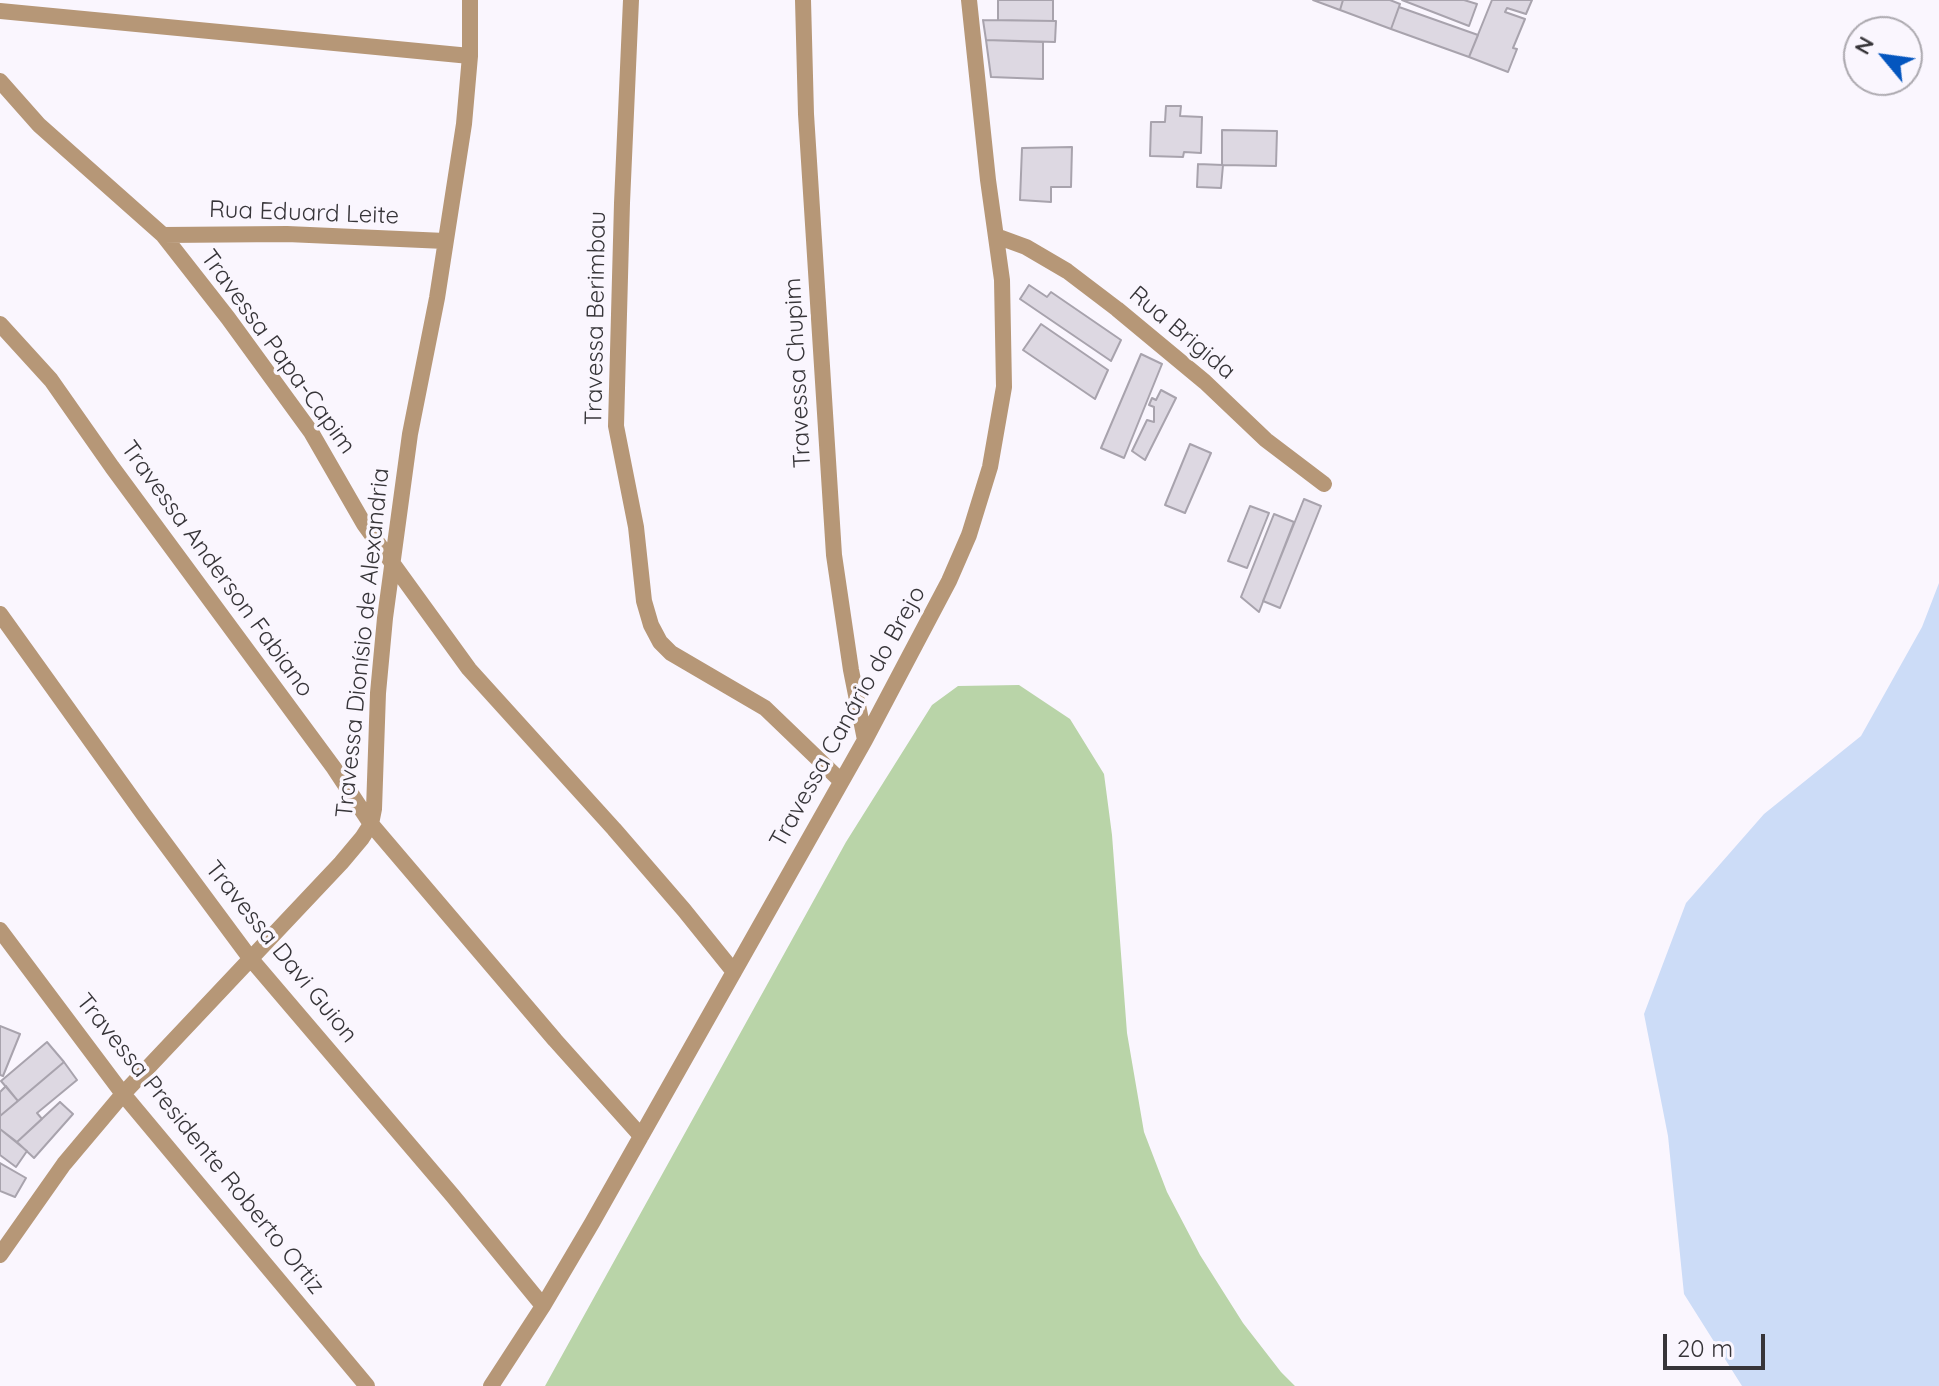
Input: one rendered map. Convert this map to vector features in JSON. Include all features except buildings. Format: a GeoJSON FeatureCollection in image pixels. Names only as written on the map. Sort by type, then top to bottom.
{"type":"FeatureCollection","features":[{"type":"Feature","properties":{"kind":"street","name":"Travessa Dionísio de Alexandria"},"geometry":{"type":"LineString","coordinates":[[0,1255],[64,1164],[123,1094],[341,863],[371,824],[385,618],[410,434],[437,298],[464,124],[470,56],[470,0]]}},
{"type":"Feature","properties":{"kind":"street","name":"Travessa Berimbau"},"geometry":{"type":"LineString","coordinates":[[631,0],[616,426],[636,527],[644,601],[651,625],[660,642],[671,653],[765,708],[841,781]]}},
{"type":"Feature","properties":{"kind":"street","name":"Travessa Chupim"},"geometry":{"type":"LineString","coordinates":[[803,0],[806,114],[834,555],[865,740]]}},
{"type":"Feature","properties":{"kind":"street","name":"Travessa Canário do Brejo"},"geometry":{"type":"LineString","coordinates":[[491,1386],[543,1306],[865,740],[949,581],[969,535],[990,467],[1004,387],[1002,280],[969,0]]}},
{"type":"Feature","properties":{"kind":"street"},"geometry":{"type":"LineString","coordinates":[[0,11],[470,56]]}},
{"type":"Feature","properties":{"kind":"street","name":"Travessa Papa-Capim"},"geometry":{"type":"LineString","coordinates":[[0,81],[39,125],[163,235],[311,432],[364,524],[469,669],[614,829],[734,972]]}},
{"type":"Feature","properties":{"kind":"street","name":"Rua Eduard Leite"},"geometry":{"type":"LineString","coordinates":[[163,235],[287,234],[445,241]]}},
{"type":"Feature","properties":{"kind":"street","name":"Rua Brigida"},"geometry":{"type":"LineString","coordinates":[[996,236],[1026,247],[1079,280],[1205,382],[1266,440],[1324,484]]}},
{"type":"Feature","properties":{"kind":"street","name":"Travessa Anderson Fabiano"},"geometry":{"type":"LineString","coordinates":[[0,324],[51,380],[334,768],[371,824],[641,1136]]}},
{"type":"Feature","properties":{"kind":"street","name":"Travessa Davi Guion"},"geometry":{"type":"LineString","coordinates":[[0,614],[250,958],[543,1306]]}},
{"type":"Feature","properties":{"kind":"street","name":"Travessa Presidente Roberto Ortiz"},"geometry":{"type":"LineString","coordinates":[[0,930],[123,1094],[367,1386]]}},
{"type":"Feature","properties":{"kind":"green space"},"geometry":{"type":"Polygon","coordinates":[[[1019,685],[1070,719],[1104,774],[1112,835],[1127,1033],[1144,1132],[1167,1192],[1200,1255],[1243,1323],[1295,1386],[545,1386],[846,842],[932,705],[958,686],[1019,685]]]}},
{"type":"Feature","properties":{"kind":"water"},"geometry":{"type":"Polygon","coordinates":[[[1939,583],[1939,1386],[1742,1386],[1684,1294],[1668,1136],[1644,1014],[1686,903],[1764,814],[1861,736],[1922,627],[1939,583]]]}}]}
